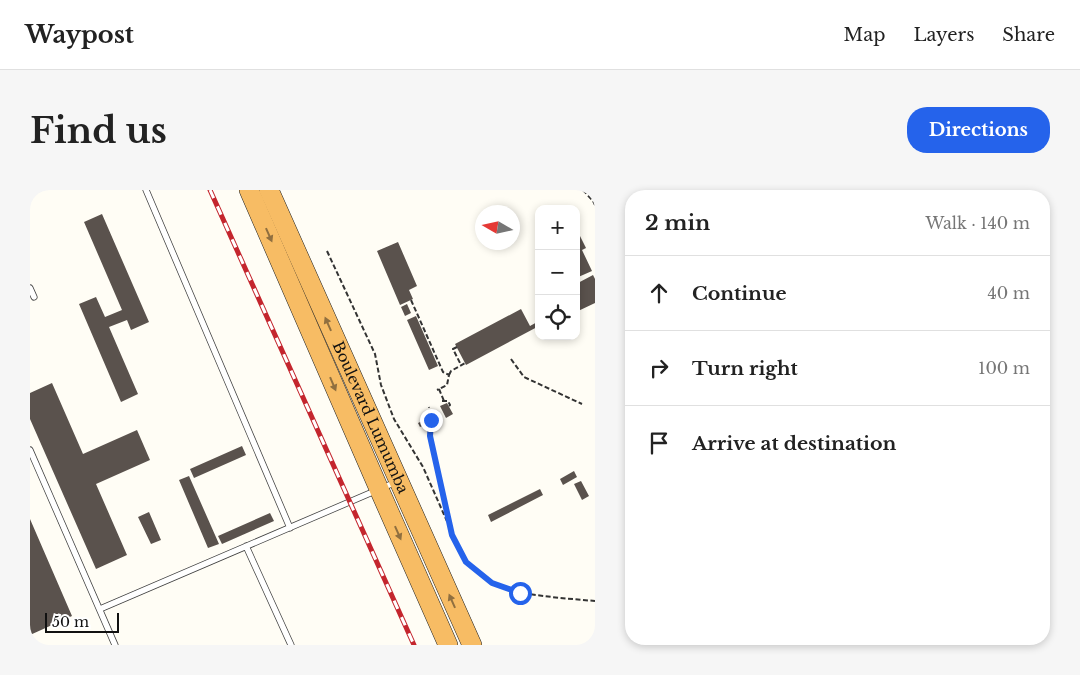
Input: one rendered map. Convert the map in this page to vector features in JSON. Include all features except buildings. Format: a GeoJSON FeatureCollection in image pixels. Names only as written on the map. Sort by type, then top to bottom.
{"type":"FeatureCollection","features":[{"type":"Feature","properties":{"kind":"highway","name":"Boulevard Lumumba"},"geometry":{"type":"LineString","coordinates":[[249,190],[448,645]]}},
{"type":"Feature","properties":{"kind":"highway","name":"Boulevard Lumumba"},"geometry":{"type":"LineString","coordinates":[[269,190],[472,645]]}},
{"type":"Feature","properties":{"kind":"lane"},"geometry":{"type":"LineString","coordinates":[[146,190],[290,528]]}},
{"type":"Feature","properties":{"kind":"lane"},"geometry":{"type":"LineString","coordinates":[[30,288],[34,297]]}},
{"type":"Feature","properties":{"kind":"lane"},"geometry":{"type":"LineString","coordinates":[[30,450],[115,645]]}},
{"type":"Feature","properties":{"kind":"lane"},"geometry":{"type":"LineString","coordinates":[[100,609],[398,481]]}},
{"type":"Feature","properties":{"kind":"lane"},"geometry":{"type":"LineString","coordinates":[[246,546],[291,645]]}},
{"type":"Feature","properties":{"kind":"path"},"geometry":{"type":"LineString","coordinates":[[583,190],[595,205]]}},
{"type":"Feature","properties":{"kind":"path"},"geometry":{"type":"LineString","coordinates":[[327,251],[375,354],[381,385],[391,414],[423,467],[452,535],[466,562],[492,583],[520,593],[595,600]]}},
{"type":"Feature","properties":{"kind":"path"},"geometry":{"type":"LineString","coordinates":[[411,300],[443,372],[449,375]]}},
{"type":"Feature","properties":{"kind":"path"},"geometry":{"type":"LineString","coordinates":[[457,347],[453,349],[461,366]]}},
{"type":"Feature","properties":{"kind":"path"},"geometry":{"type":"LineString","coordinates":[[511,359],[524,377],[582,404]]}},
{"type":"Feature","properties":{"kind":"path"},"geometry":{"type":"LineString","coordinates":[[449,406],[448,400],[443,401],[438,389],[447,384],[451,371],[465,363]]}},
{"type":"Feature","properties":{"kind":"path"},"geometry":{"type":"LineString","coordinates":[[430,407],[430,436],[452,535]]}},
{"type":"Feature","properties":{"kind":"railway"},"geometry":{"type":"LineString","coordinates":[[210,190],[414,645]]}},
{"type":"Feature","properties":{"kind":"route"},"geometry":{"type":"LineString","coordinates":[[431,420],[430,436],[452,535],[466,562],[492,583],[520,593]]}}]}
